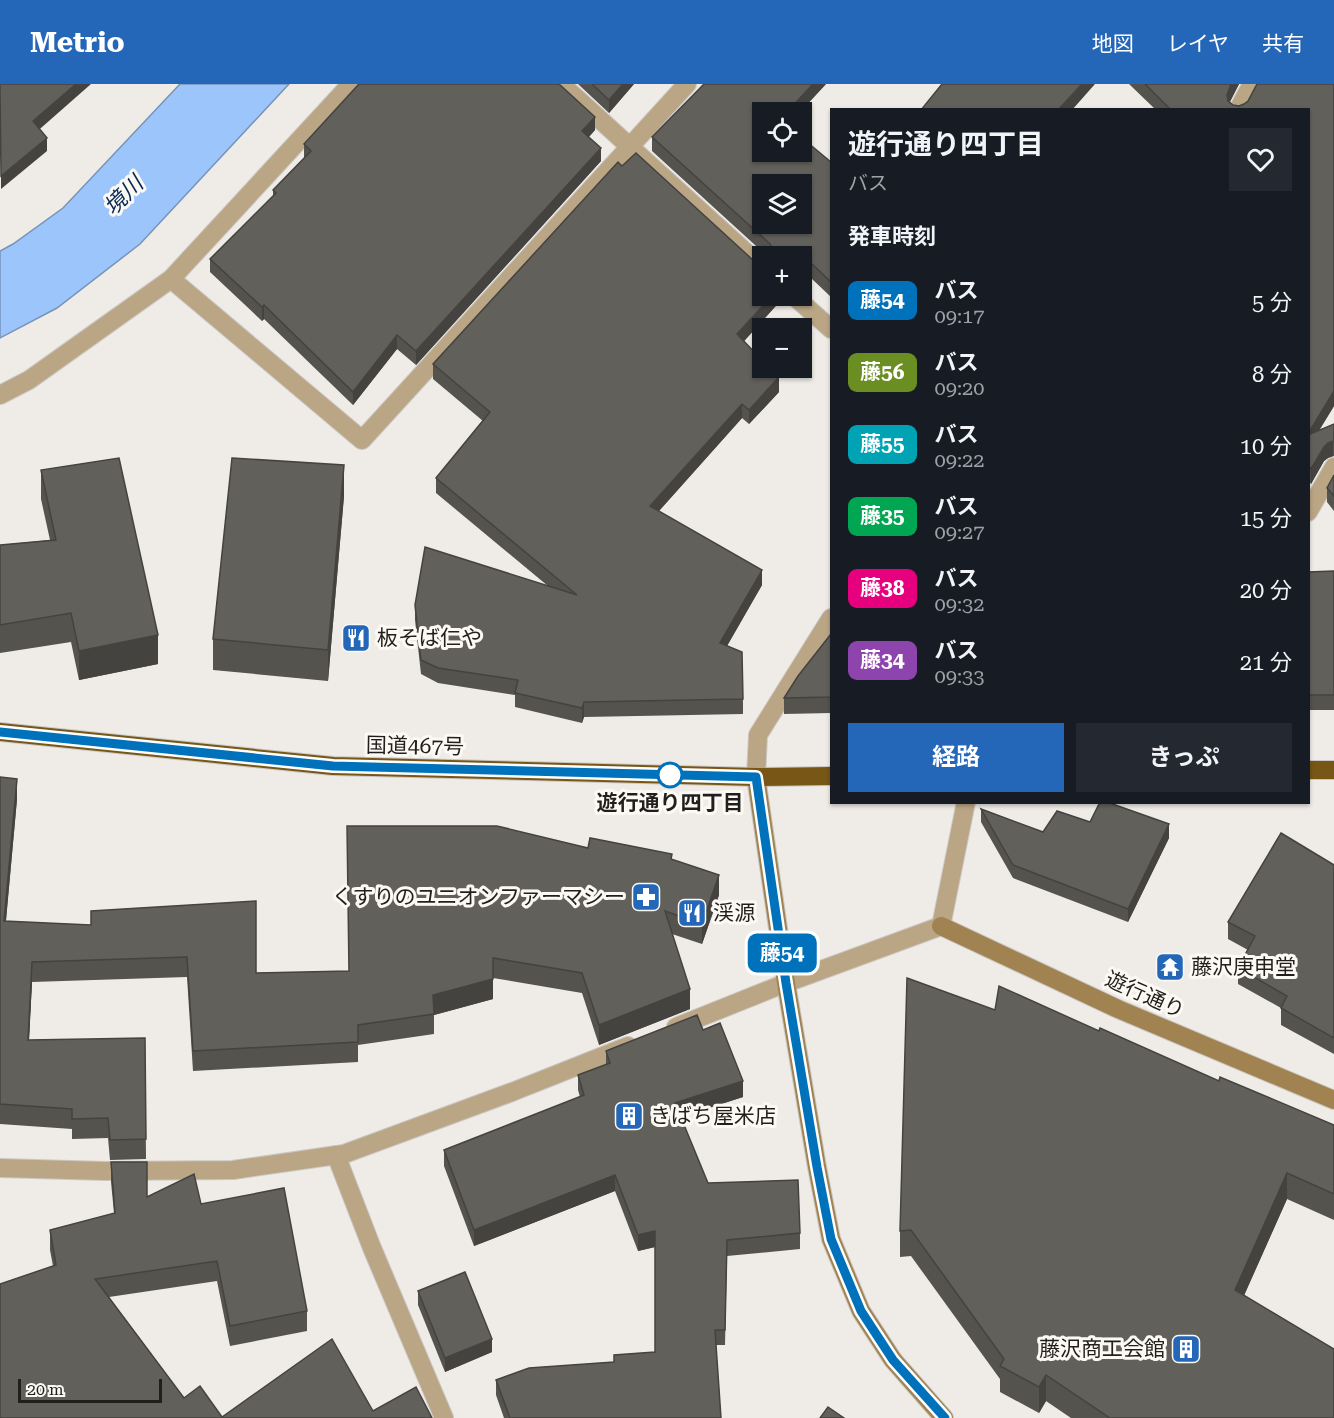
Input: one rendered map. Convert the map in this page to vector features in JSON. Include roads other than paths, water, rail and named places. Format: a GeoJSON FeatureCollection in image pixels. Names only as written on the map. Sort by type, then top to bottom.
{"type":"FeatureCollection","features":[{"type":"Feature","properties":{"kind":"highway","name":"国道467号"},"geometry":{"type":"LineString","coordinates":[[0,732],[333,766],[756,777],[830,776]]}},
{"type":"Feature","properties":{"kind":"highway"},"geometry":{"type":"LineString","coordinates":[[1310,770],[1334,770]]}},
{"type":"Feature","properties":{"kind":"street"},"geometry":{"type":"LineString","coordinates":[[0,395],[29,380],[171,279],[351,84]]}},
{"type":"Feature","properties":{"kind":"street"},"geometry":{"type":"LineString","coordinates":[[561,84],[752,258]]}},
{"type":"Feature","properties":{"kind":"street"},"geometry":{"type":"LineString","coordinates":[[171,279],[362,440],[687,84]]}},
{"type":"Feature","properties":{"kind":"street"},"geometry":{"type":"LineString","coordinates":[[1239,108],[1252,84]]}},
{"type":"Feature","properties":{"kind":"street"},"geometry":{"type":"LineString","coordinates":[[805,306],[830,328]]}},
{"type":"Feature","properties":{"kind":"street"},"geometry":{"type":"LineString","coordinates":[[1310,509],[1334,467]]}},
{"type":"Feature","properties":{"kind":"street"},"geometry":{"type":"LineString","coordinates":[[830,620],[758,735],[756,777],[786,983],[831,1239],[861,1311],[893,1360],[945,1418]]}},
{"type":"Feature","properties":{"kind":"street"},"geometry":{"type":"LineString","coordinates":[[665,1031],[786,983],[941,926],[966,804]]}},
{"type":"Feature","properties":{"kind":"street","name":"遊行通り"},"geometry":{"type":"LineString","coordinates":[[941,926],[1118,1009],[1334,1100]]}},
{"type":"Feature","properties":{"kind":"street"},"geometry":{"type":"LineString","coordinates":[[0,1168],[105,1172],[233,1170],[344,1154],[512,1092],[643,1040]]}},
{"type":"Feature","properties":{"kind":"street"},"geometry":{"type":"LineString","coordinates":[[336,1155],[372,1248],[444,1418]]}},
{"type":"Feature","properties":{"kind":"water","name":"境川"},"geometry":{"type":"Polygon","coordinates":[[[180,84],[289,84],[140,244],[57,308],[0,338],[0,251],[63,208],[180,84]]]}},
{"type":"Feature","properties":{"kind":"place","name":"板そば仁や"},"geometry":{"type":"Point","coordinates":[356,638]}},
{"type":"Feature","properties":{"kind":"place","name":"遊行通り四丁目"},"geometry":{"type":"Point","coordinates":[670,775]}},
{"type":"Feature","properties":{"kind":"place","name":"くすりのユニオンファーマシー"},"geometry":{"type":"Point","coordinates":[646,897]}},
{"type":"Feature","properties":{"kind":"place","name":"渓源"},"geometry":{"type":"Point","coordinates":[692,913]}},
{"type":"Feature","properties":{"kind":"place","name":"藤沢庚申堂"},"geometry":{"type":"Point","coordinates":[1170,967]}},
{"type":"Feature","properties":{"kind":"place","name":"きばち屋米店"},"geometry":{"type":"Point","coordinates":[629,1116]}},
{"type":"Feature","properties":{"kind":"place","name":"藤沢商工会館"},"geometry":{"type":"Point","coordinates":[1186,1349]}}]}
